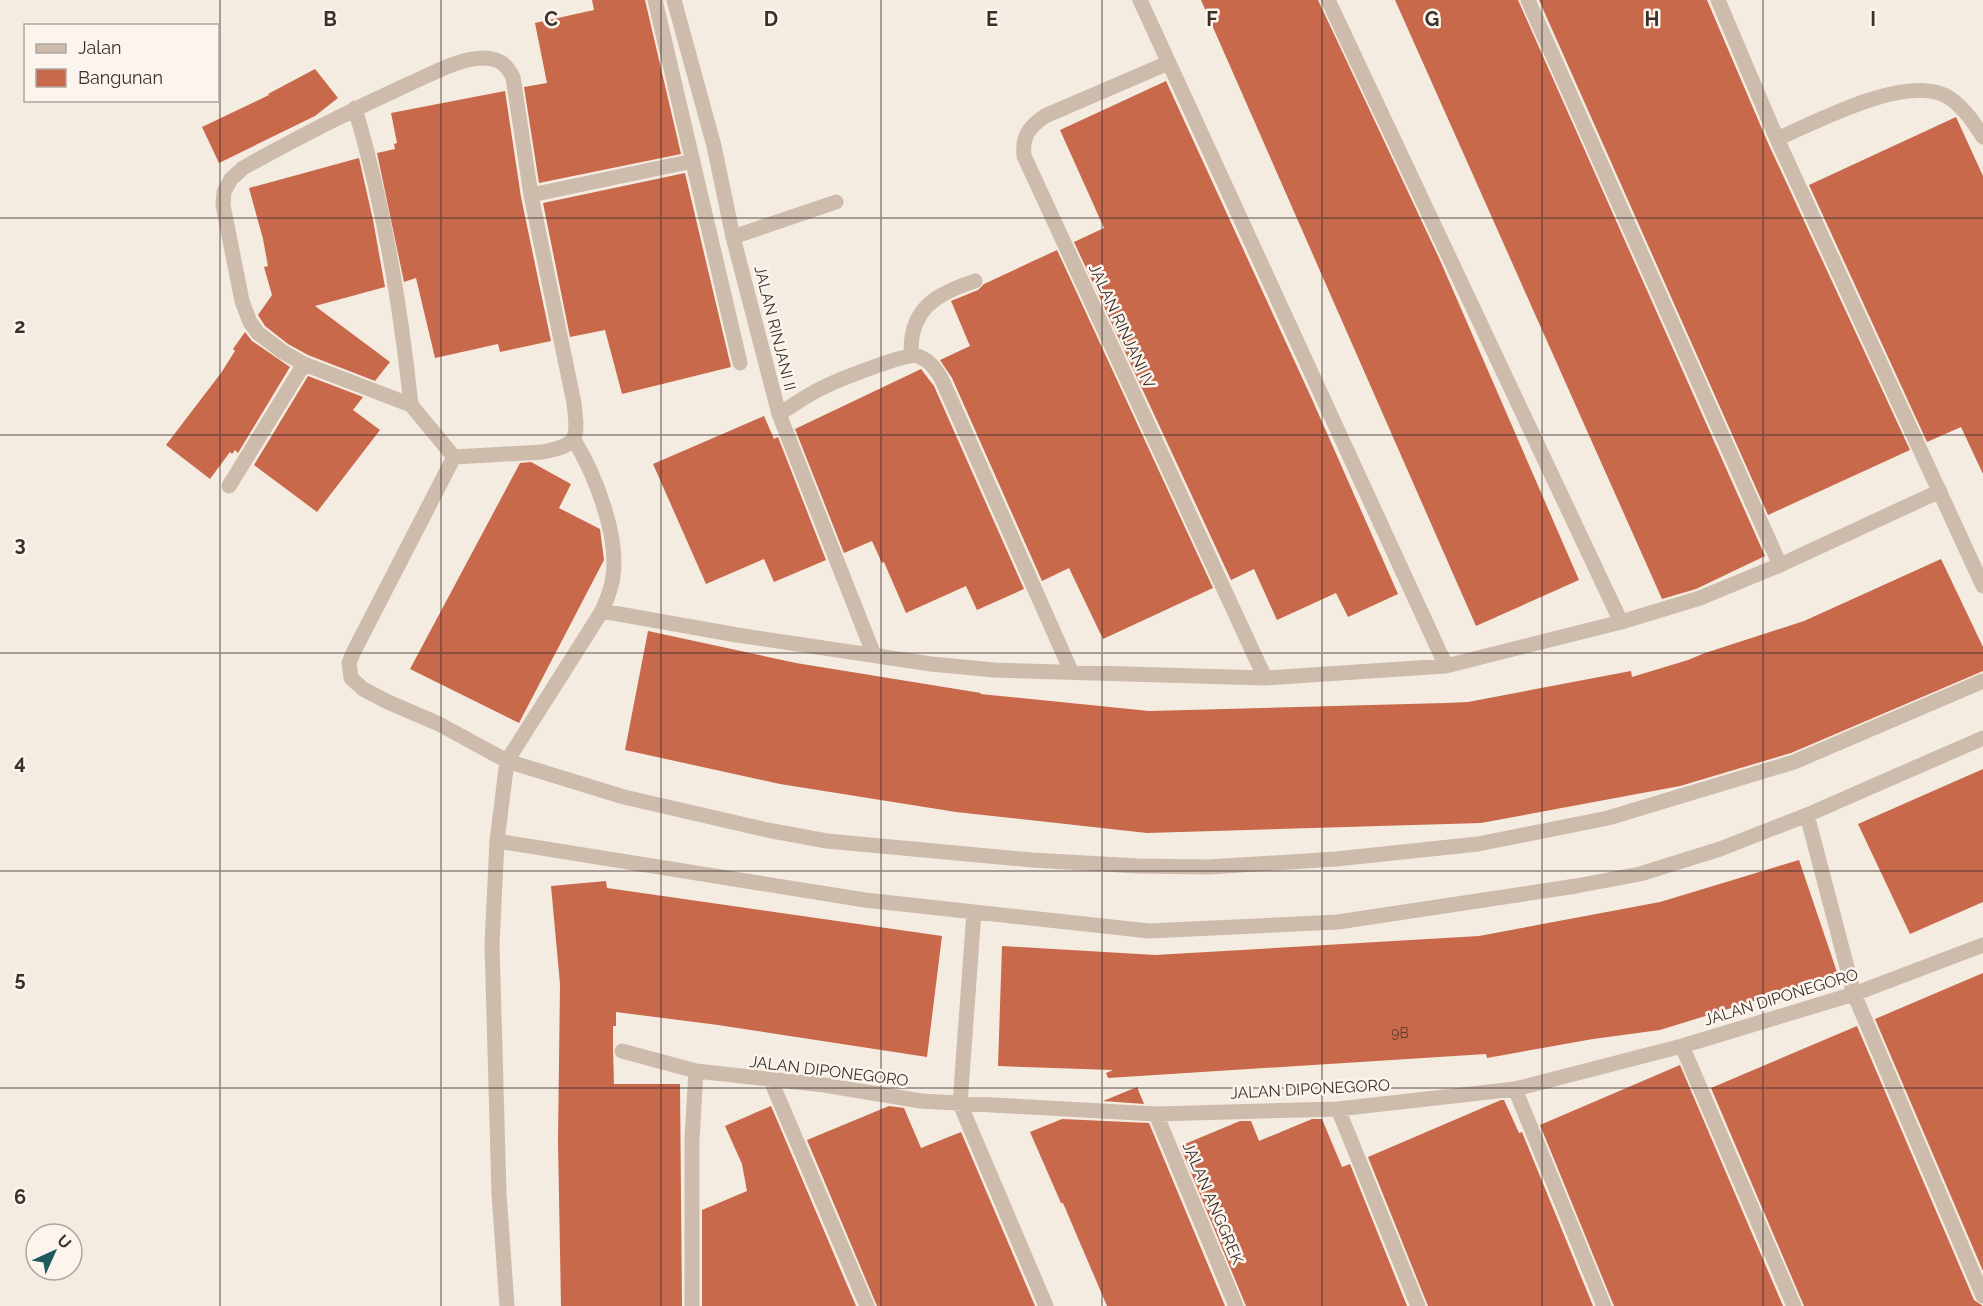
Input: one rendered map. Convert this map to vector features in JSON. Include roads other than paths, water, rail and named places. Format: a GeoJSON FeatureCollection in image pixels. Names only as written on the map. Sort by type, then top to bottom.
{"type":"FeatureCollection","features":[{"type":"Feature","properties":{"kind":"street"},"geometry":{"type":"LineString","coordinates":[[655,0],[740,363]]}},
{"type":"Feature","properties":{"kind":"street","name":"JALAN RINJANI II"},"geometry":{"type":"LineString","coordinates":[[674,0],[714,146],[733,237],[779,414],[874,655]]}},
{"type":"Feature","properties":{"kind":"street"},"geometry":{"type":"LineString","coordinates":[[1140,0],[1446,666]]}},
{"type":"Feature","properties":{"kind":"street"},"geometry":{"type":"LineString","coordinates":[[1328,0],[1621,622]]}},
{"type":"Feature","properties":{"kind":"street"},"geometry":{"type":"LineString","coordinates":[[1528,0],[1780,565]]}},
{"type":"Feature","properties":{"kind":"street"},"geometry":{"type":"LineString","coordinates":[[1718,0],[1777,139],[1983,586]]}},
{"type":"Feature","properties":{"kind":"street"},"geometry":{"type":"LineString","coordinates":[[484,58],[506,65],[513,77],[531,195],[574,403],[577,430],[574,441],[565,447],[542,452],[454,457],[411,405],[304,364],[258,333],[250,322],[242,301],[223,205],[224,192],[231,179],[243,168],[355,108],[452,64],[484,58]]}},
{"type":"Feature","properties":{"kind":"street","name":"JALAN RINJANI IV"},"geometry":{"type":"LineString","coordinates":[[1168,63],[1045,116],[1033,124],[1025,134],[1024,156],[1265,678]]}},
{"type":"Feature","properties":{"kind":"street"},"geometry":{"type":"LineString","coordinates":[[1777,139],[1871,99],[1906,91],[1928,91],[1949,97],[1968,115],[1983,137]]}},
{"type":"Feature","properties":{"kind":"street"},"geometry":{"type":"LineString","coordinates":[[355,108],[388,238],[411,405]]}},
{"type":"Feature","properties":{"kind":"street"},"geometry":{"type":"LineString","coordinates":[[531,195],[693,161]]}},
{"type":"Feature","properties":{"kind":"street"},"geometry":{"type":"LineString","coordinates":[[733,237],[836,202]]}},
{"type":"Feature","properties":{"kind":"street"},"geometry":{"type":"LineString","coordinates":[[911,355],[913,331],[922,312],[934,299],[954,288],[975,281]]}},
{"type":"Feature","properties":{"kind":"street"},"geometry":{"type":"LineString","coordinates":[[779,414],[825,386],[911,355],[925,360],[938,373],[943,382],[1071,671]]}},
{"type":"Feature","properties":{"kind":"street"},"geometry":{"type":"LineString","coordinates":[[229,486],[304,364]]}},
{"type":"Feature","properties":{"kind":"street"},"geometry":{"type":"LineString","coordinates":[[507,1306],[499,1193],[492,944],[497,841],[507,761],[602,611],[614,573],[612,537],[589,468],[574,441]]}},
{"type":"Feature","properties":{"kind":"street"},"geometry":{"type":"LineString","coordinates":[[454,457],[353,652],[349,669],[351,678],[363,689],[439,724],[507,761],[624,797],[827,841],[1032,860],[1138,866],[1209,867],[1336,860],[1478,844],[1608,818],[1794,762],[1983,681]]}},
{"type":"Feature","properties":{"kind":"street"},"geometry":{"type":"LineString","coordinates":[[602,611],[737,635],[931,664],[994,670],[1265,678],[1446,666],[1621,622],[1700,598],[1780,565],[1940,491]]}},
{"type":"Feature","properties":{"kind":"street"},"geometry":{"type":"LineString","coordinates":[[497,841],[796,891],[1149,931],[1338,922],[1576,886],[1640,874],[1720,849],[1807,815],[1983,738]]}},
{"type":"Feature","properties":{"kind":"street"},"geometry":{"type":"LineString","coordinates":[[1807,815],[1854,994],[1983,1296]]}},
{"type":"Feature","properties":{"kind":"street"},"geometry":{"type":"LineString","coordinates":[[974,912],[960,1104],[1046,1306]]}},
{"type":"Feature","properties":{"kind":"street","name":"JALAN DIPONEGORO"},"geometry":{"type":"LineString","coordinates":[[622,1051],[696,1071],[824,1085],[921,1101],[1156,1114],[1338,1108],[1515,1089],[1682,1046],[1854,994],[1983,945]]}},
{"type":"Feature","properties":{"kind":"street"},"geometry":{"type":"LineString","coordinates":[[1682,1046],[1794,1306]]}},
{"type":"Feature","properties":{"kind":"street"},"geometry":{"type":"LineString","coordinates":[[692,1306],[692,1139],[696,1071]]}},
{"type":"Feature","properties":{"kind":"street"},"geometry":{"type":"LineString","coordinates":[[771,1081],[867,1306]]}},
{"type":"Feature","properties":{"kind":"street"},"geometry":{"type":"LineString","coordinates":[[1515,1089],[1604,1306]]}},
{"type":"Feature","properties":{"kind":"street"},"geometry":{"type":"LineString","coordinates":[[1338,1108],[1418,1306]]}},
{"type":"Feature","properties":{"kind":"street","name":"JALAN ANGGREK"},"geometry":{"type":"LineString","coordinates":[[1156,1114],[1236,1306]]}}]}
